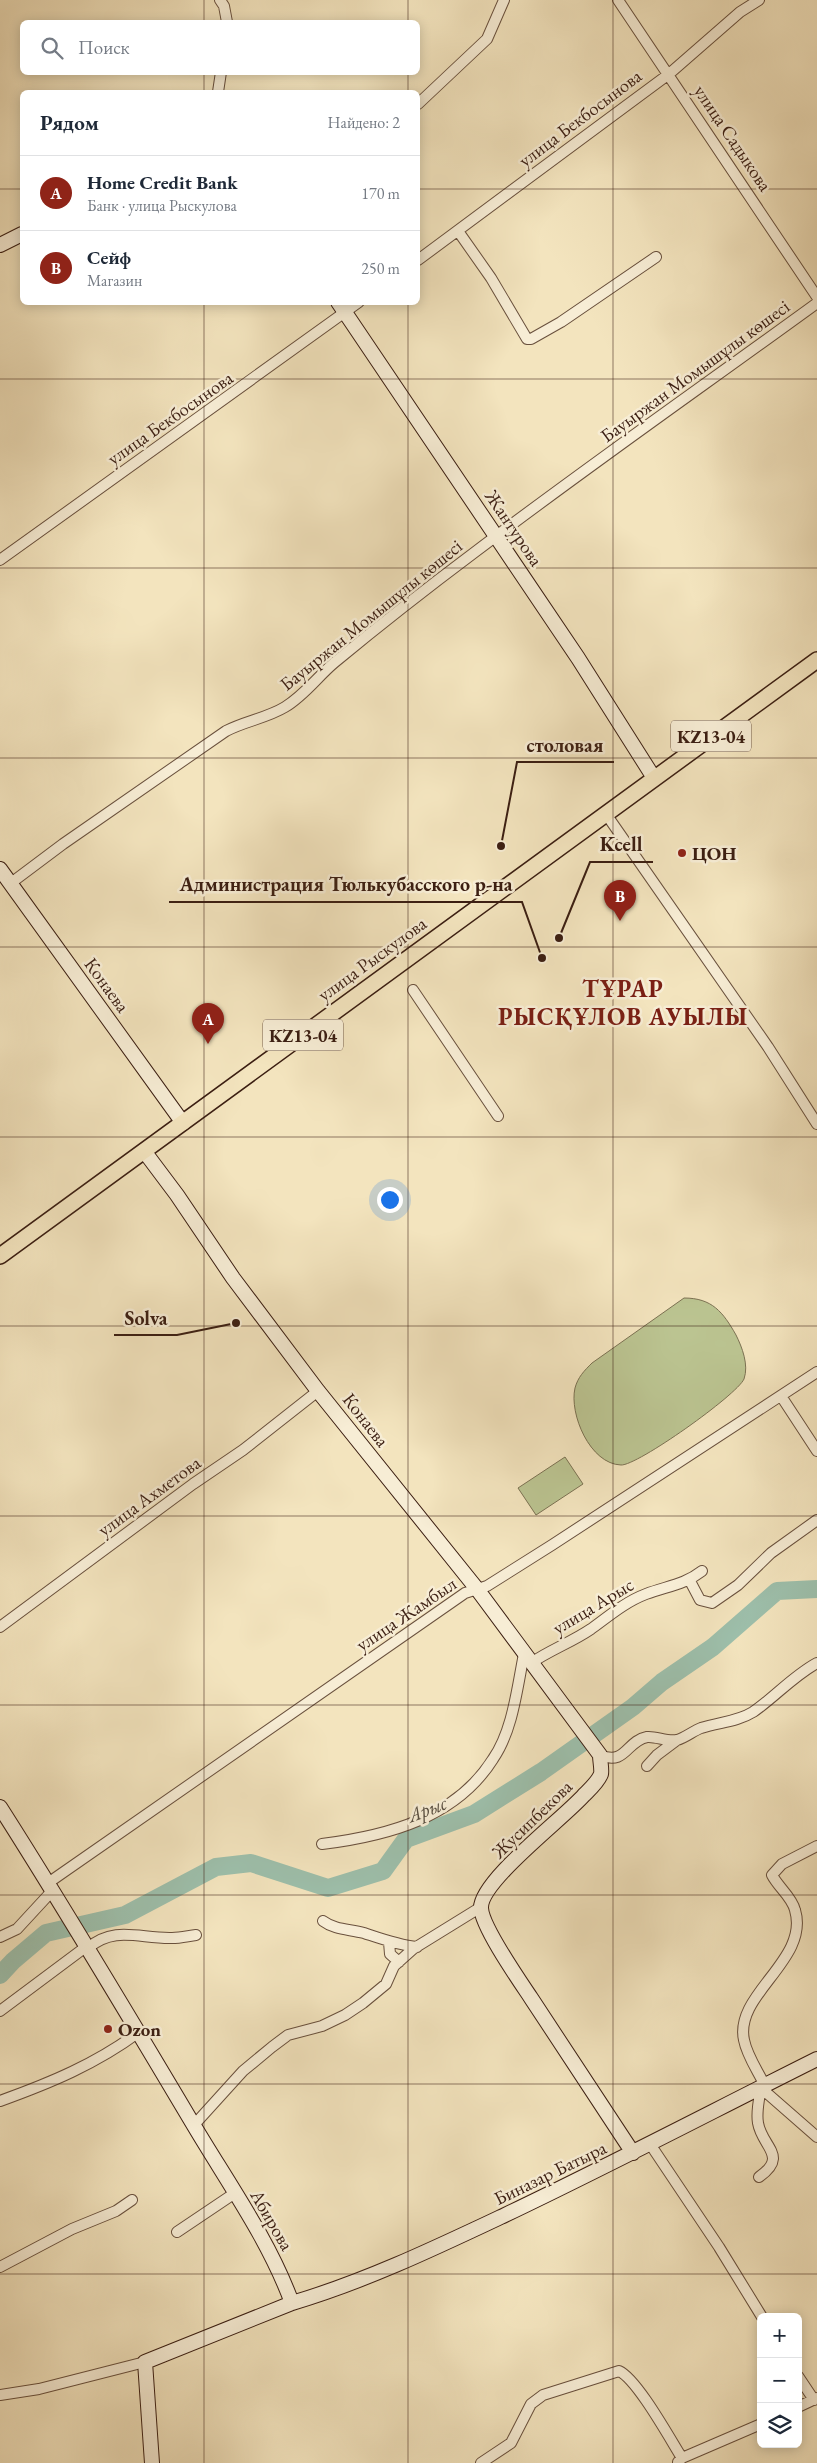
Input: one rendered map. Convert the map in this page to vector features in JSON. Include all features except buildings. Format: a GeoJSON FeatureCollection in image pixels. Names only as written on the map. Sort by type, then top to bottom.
{"type":"FeatureCollection","features":[{"type":"Feature","properties":{"kind":"main road","name":"улица Рыскулова"},"geometry":{"type":"LineString","coordinates":[[0,1256],[817,660]]}},
{"type":"Feature","properties":{"kind":"street"},"geometry":{"type":"LineString","coordinates":[[420,102],[486,39],[504,0]]}},
{"type":"Feature","properties":{"kind":"street","name":"улица Садыкова"},"geometry":{"type":"LineString","coordinates":[[618,0],[817,297]]}},
{"type":"Feature","properties":{"kind":"street","name":"улица Бекбосынова"},"geometry":{"type":"LineString","coordinates":[[420,258],[669,74],[740,12],[759,0]]}},
{"type":"Feature","properties":{"kind":"street"},"geometry":{"type":"LineString","coordinates":[[225,2],[227,20]]}},
{"type":"Feature","properties":{"kind":"street"},"geometry":{"type":"LineString","coordinates":[[218,90],[221,75]]}},
{"type":"Feature","properties":{"kind":"street"},"geometry":{"type":"LineString","coordinates":[[458,230],[492,278],[527,339],[561,322],[656,257]]}},
{"type":"Feature","properties":{"kind":"street"},"geometry":{"type":"LineString","coordinates":[[0,245],[20,235]]}},
{"type":"Feature","properties":{"kind":"street","name":"Бауыржан Момышұлы көшесі"},"geometry":{"type":"LineString","coordinates":[[11,884],[63,844],[226,731],[242,723],[275,713],[294,702],[315,684],[329,667],[388,618],[497,536],[817,304]]}},
{"type":"Feature","properties":{"kind":"street","name":"улица Бекбосынова"},"geometry":{"type":"LineString","coordinates":[[0,560],[342,308]]}},
{"type":"Feature","properties":{"kind":"street","name":"Жантурова"},"geometry":{"type":"LineString","coordinates":[[342,308],[578,658],[654,778]]}},
{"type":"Feature","properties":{"kind":"street"},"geometry":{"type":"LineString","coordinates":[[606,814],[768,1047],[817,1124]]}},
{"type":"Feature","properties":{"kind":"street","name":"Конаева"},"geometry":{"type":"LineString","coordinates":[[0,869],[183,1123]]}},
{"type":"Feature","properties":{"kind":"street"},"geometry":{"type":"LineString","coordinates":[[413,990],[498,1116]]}},
{"type":"Feature","properties":{"kind":"street","name":"Конаева"},"geometry":{"type":"LineString","coordinates":[[144,1151],[178,1195],[233,1278],[318,1391],[477,1589],[600,1755]]}},
{"type":"Feature","properties":{"kind":"street","name":"улица Жамбыл"},"geometry":{"type":"LineString","coordinates":[[0,1937],[17,1929],[52,1888],[144,1818],[376,1654],[465,1593],[487,1586],[817,1372]]}},
{"type":"Feature","properties":{"kind":"street","name":"улица Ахметова"},"geometry":{"type":"LineString","coordinates":[[0,1627],[193,1484],[243,1450],[318,1391]]}},
{"type":"Feature","properties":{"kind":"street"},"geometry":{"type":"LineString","coordinates":[[780,1396],[817,1452]]}},
{"type":"Feature","properties":{"kind":"street"},"geometry":{"type":"LineString","coordinates":[[690,1581],[700,1600],[712,1602],[738,1585],[771,1553],[817,1520]]}},
{"type":"Feature","properties":{"kind":"street","name":"улица Арыс"},"geometry":{"type":"LineString","coordinates":[[527,1658],[576,1638],[606,1615],[646,1594],[690,1581],[702,1571]]}},
{"type":"Feature","properties":{"kind":"street"},"geometry":{"type":"LineString","coordinates":[[322,1844],[388,1832],[434,1814],[462,1796],[494,1759],[504,1737],[527,1658]]}},
{"type":"Feature","properties":{"kind":"street"},"geometry":{"type":"LineString","coordinates":[[647,1766],[657,1755],[678,1740],[702,1728],[723,1724],[752,1713],[804,1670],[817,1663]]}},
{"type":"Feature","properties":{"kind":"street"},"geometry":{"type":"LineString","coordinates":[[600,1755],[609,1758],[622,1756],[636,1743],[648,1737],[678,1740]]}},
{"type":"Feature","properties":{"kind":"street","name":"Жусипбекова"},"geometry":{"type":"LineString","coordinates":[[481,1908],[485,1895],[511,1863],[594,1785],[600,1774],[600,1755]]}},
{"type":"Feature","properties":{"kind":"street"},"geometry":{"type":"LineString","coordinates":[[0,1807],[52,1888]]}},
{"type":"Feature","properties":{"kind":"street"},"geometry":{"type":"LineString","coordinates":[[817,1846],[782,1864],[772,1875],[795,1909],[796,1928],[789,1950],[754,2001],[743,2029],[744,2041],[763,2087],[817,2138]]}},
{"type":"Feature","properties":{"kind":"street","name":"Абирова"},"geometry":{"type":"LineString","coordinates":[[52,1888],[235,2193],[282,2277],[292,2303]]}},
{"type":"Feature","properties":{"kind":"street"},"geometry":{"type":"LineString","coordinates":[[194,2125],[221,2094],[272,2047],[288,2035],[322,2026],[345,2016],[386,1984],[394,1966],[417,1947],[481,1908],[501,1953],[633,2153]]}},
{"type":"Feature","properties":{"kind":"street"},"geometry":{"type":"LineString","coordinates":[[323,1920],[342,1930],[417,1947]]}},
{"type":"Feature","properties":{"kind":"street"},"geometry":{"type":"LineString","coordinates":[[0,2011],[85,1943],[114,1935],[129,1934],[173,1938],[196,1935]]}},
{"type":"Feature","properties":{"kind":"street"},"geometry":{"type":"LineString","coordinates":[[389,1942],[388,1950],[399,1962]]}},
{"type":"Feature","properties":{"kind":"street"},"geometry":{"type":"LineString","coordinates":[[0,2101],[82,2069],[112,2052],[139,2032]]}},
{"type":"Feature","properties":{"kind":"street","name":"Биназар Батыра"},"geometry":{"type":"LineString","coordinates":[[292,2303],[351,2284],[431,2251],[633,2153],[817,2059]]}},
{"type":"Feature","properties":{"kind":"street"},"geometry":{"type":"LineString","coordinates":[[759,2177],[772,2166],[774,2159],[758,2124],[763,2087]]}},
{"type":"Feature","properties":{"kind":"street"},"geometry":{"type":"LineString","coordinates":[[650,2144],[719,2247],[760,2313]]}},
{"type":"Feature","properties":{"kind":"street"},"geometry":{"type":"LineString","coordinates":[[177,2232],[235,2193]]}},
{"type":"Feature","properties":{"kind":"street"},"geometry":{"type":"LineString","coordinates":[[0,2267],[72,2228],[116,2211],[132,2200]]}},
{"type":"Feature","properties":{"kind":"street"},"geometry":{"type":"LineString","coordinates":[[0,2395],[39,2389],[145,2362],[292,2303]]}},
{"type":"Feature","properties":{"kind":"street"},"geometry":{"type":"LineString","coordinates":[[145,2362],[152,2463]]}},
{"type":"Feature","properties":{"kind":"street"},"geometry":{"type":"LineString","coordinates":[[481,2463],[511,2443],[531,2404],[543,2395],[619,2371],[627,2375],[636,2388],[680,2461],[757,2426]]}},
{"type":"Feature","properties":{"kind":"street"},"geometry":{"type":"LineString","coordinates":[[802,2381],[816,2399],[802,2405]]}},
{"type":"Feature","properties":{"kind":"green space"},"geometry":{"type":"Polygon","coordinates":[[[684,1298],[702,1301],[716,1308],[721,1313],[736,1335],[742,1351],[746,1368],[744,1379],[706,1414],[646,1454],[621,1465],[610,1462],[591,1447],[579,1424],[574,1399],[578,1381],[592,1363],[684,1298]]]}},
{"type":"Feature","properties":{"kind":"green space"},"geometry":{"type":"Polygon","coordinates":[[[565,1457],[583,1484],[536,1515],[518,1488],[565,1457]]]}},
{"type":"Feature","properties":{"kind":"waterway","name":"Арыс"},"geometry":{"type":"LineString","coordinates":[[0,1975],[13,1961],[46,1933],[125,1915],[216,1867],[251,1863],[328,1888],[383,1871],[406,1839],[474,1814],[541,1772],[633,1707],[662,1682],[713,1647],[777,1591],[817,1589]]}},
{"type":"Feature","properties":{"kind":"place","name":"столовая"},"geometry":{"type":"Point","coordinates":[501,846]}},
{"type":"Feature","properties":{"kind":"place","name":"ЦОН"},"geometry":{"type":"Point","coordinates":[682,853]}},
{"type":"Feature","properties":{"kind":"place","name":"Сейф"},"geometry":{"type":"Point","coordinates":[620,921]}},
{"type":"Feature","properties":{"kind":"place","name":"Kcell"},"geometry":{"type":"Point","coordinates":[559,938]}},
{"type":"Feature","properties":{"kind":"place","name":"Администрация Тюлькубасского р-на"},"geometry":{"type":"Point","coordinates":[542,958]}},
{"type":"Feature","properties":{"kind":"place","name":"Home Credit Bank"},"geometry":{"type":"Point","coordinates":[208,1044]}},
{"type":"Feature","properties":{"kind":"place","name":"Solva"},"geometry":{"type":"Point","coordinates":[236,1323]}},
{"type":"Feature","properties":{"kind":"place","name":"Ozon"},"geometry":{"type":"Point","coordinates":[108,2029]}},
{"type":"Feature","properties":{"kind":"district","name":"ТҰРАР РЫСҚҰЛОВ АУЫЛЫ"},"geometry":{"type":"Point","coordinates":[623,1002]}}]}
